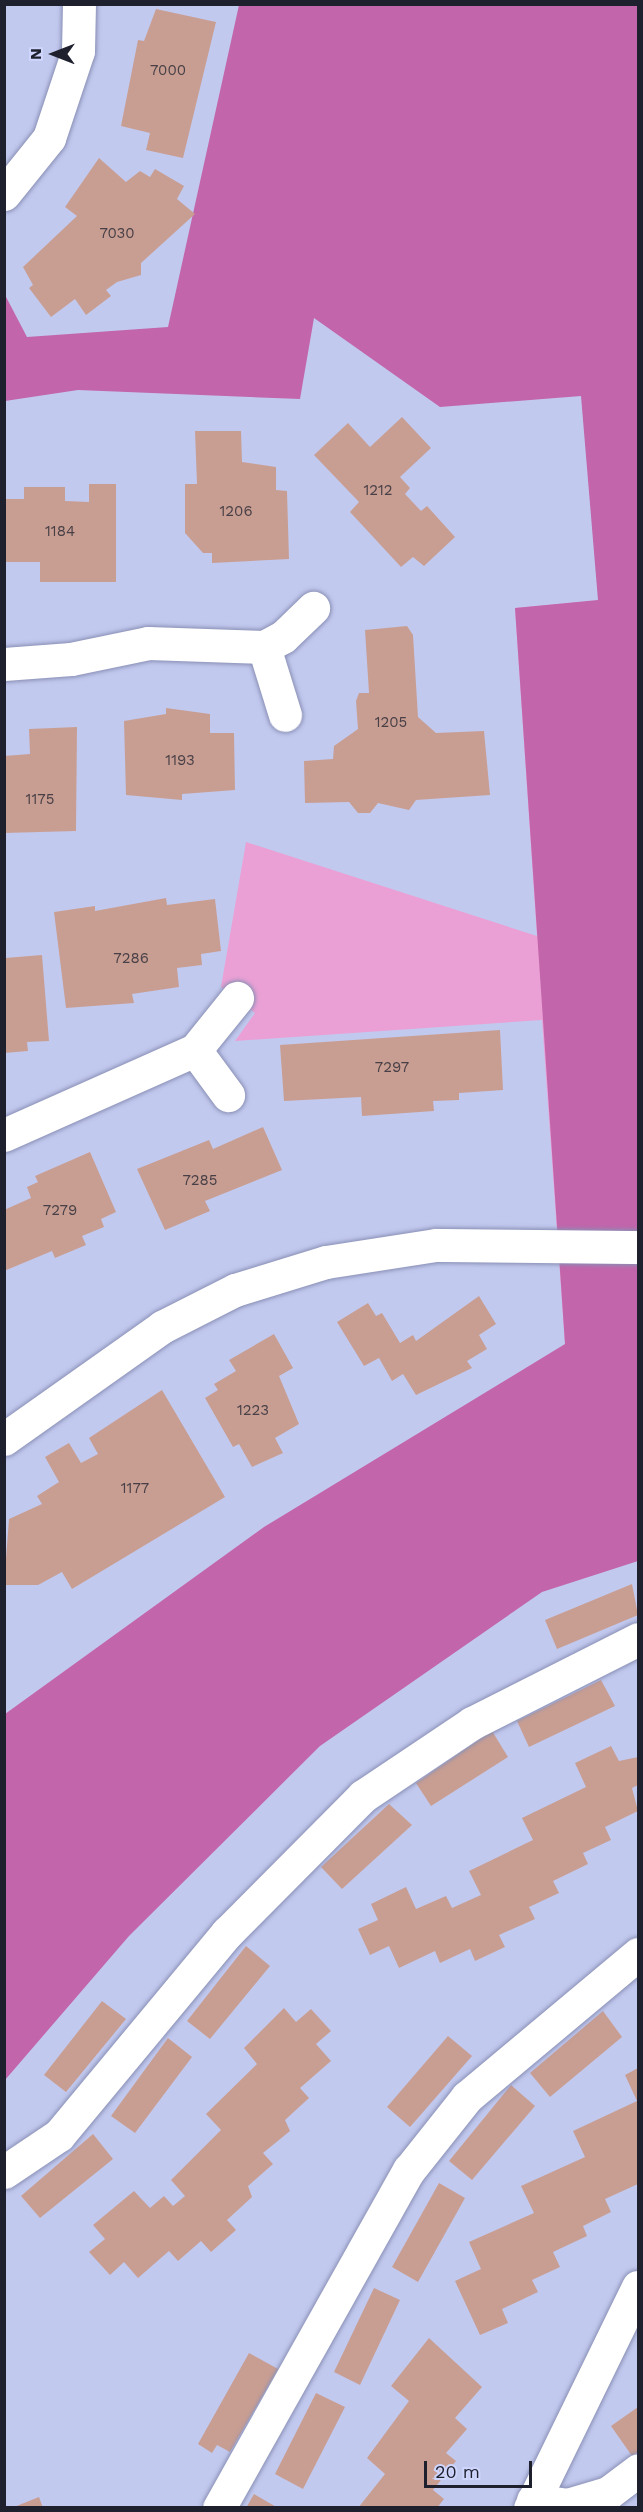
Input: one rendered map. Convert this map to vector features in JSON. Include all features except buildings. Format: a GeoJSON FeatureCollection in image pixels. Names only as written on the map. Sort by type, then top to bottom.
{"type":"FeatureCollection","features":[{"type":"Feature","properties":{"kind":"street"},"geometry":{"type":"LineString","coordinates":[[4,194],[49,138],[78,51],[79,4]]}},
{"type":"Feature","properties":{"kind":"street"},"geometry":{"type":"LineString","coordinates":[[4,664],[71,659],[148,643],[264,647],[283,638],[313,608]]}},
{"type":"Feature","properties":{"kind":"street"},"geometry":{"type":"LineString","coordinates":[[264,647],[285,715]]}},
{"type":"Feature","properties":{"kind":"street"},"geometry":{"type":"LineString","coordinates":[[4,1135],[195,1050],[237,998]]}},
{"type":"Feature","properties":{"kind":"street"},"geometry":{"type":"LineString","coordinates":[[195,1050],[228,1095]]}},
{"type":"Feature","properties":{"kind":"street"},"geometry":{"type":"LineString","coordinates":[[4,1439],[162,1327],[235,1290],[326,1262],[436,1245],[639,1247]]}},
{"type":"Feature","properties":{"kind":"street"},"geometry":{"type":"LineString","coordinates":[[4,2172],[59,2135],[227,1933],[363,1796],[482,1717],[639,1639]]}},
{"type":"Feature","properties":{"kind":"street"},"geometry":{"type":"LineString","coordinates":[[219,2508],[409,2170],[467,2097],[639,1954]]}},
{"type":"Feature","properties":{"kind":"street"},"geometry":{"type":"LineString","coordinates":[[639,2287],[531,2504],[567,2505],[608,2493],[639,2470]]}},
{"type":"Feature","properties":{"kind":"shaded area"},"geometry":{"type":"Polygon","coordinates":[[[239,5],[638,5],[638,1561],[542,1592],[320,1746],[129,1936],[5,2080],[5,1714],[264,1527],[565,1344],[515,608],[598,600],[581,396],[440,407],[314,318],[300,399],[78,390],[5,401],[4,293],[27,337],[168,327],[239,5]]]}},
{"type":"Feature","properties":{"kind":"shaded area"},"geometry":{"type":"Polygon","coordinates":[[[638,597],[565,1344],[542,1020],[235,1041],[255,1013],[221,987],[246,842],[537,936],[515,608],[638,597]]]}}]}
